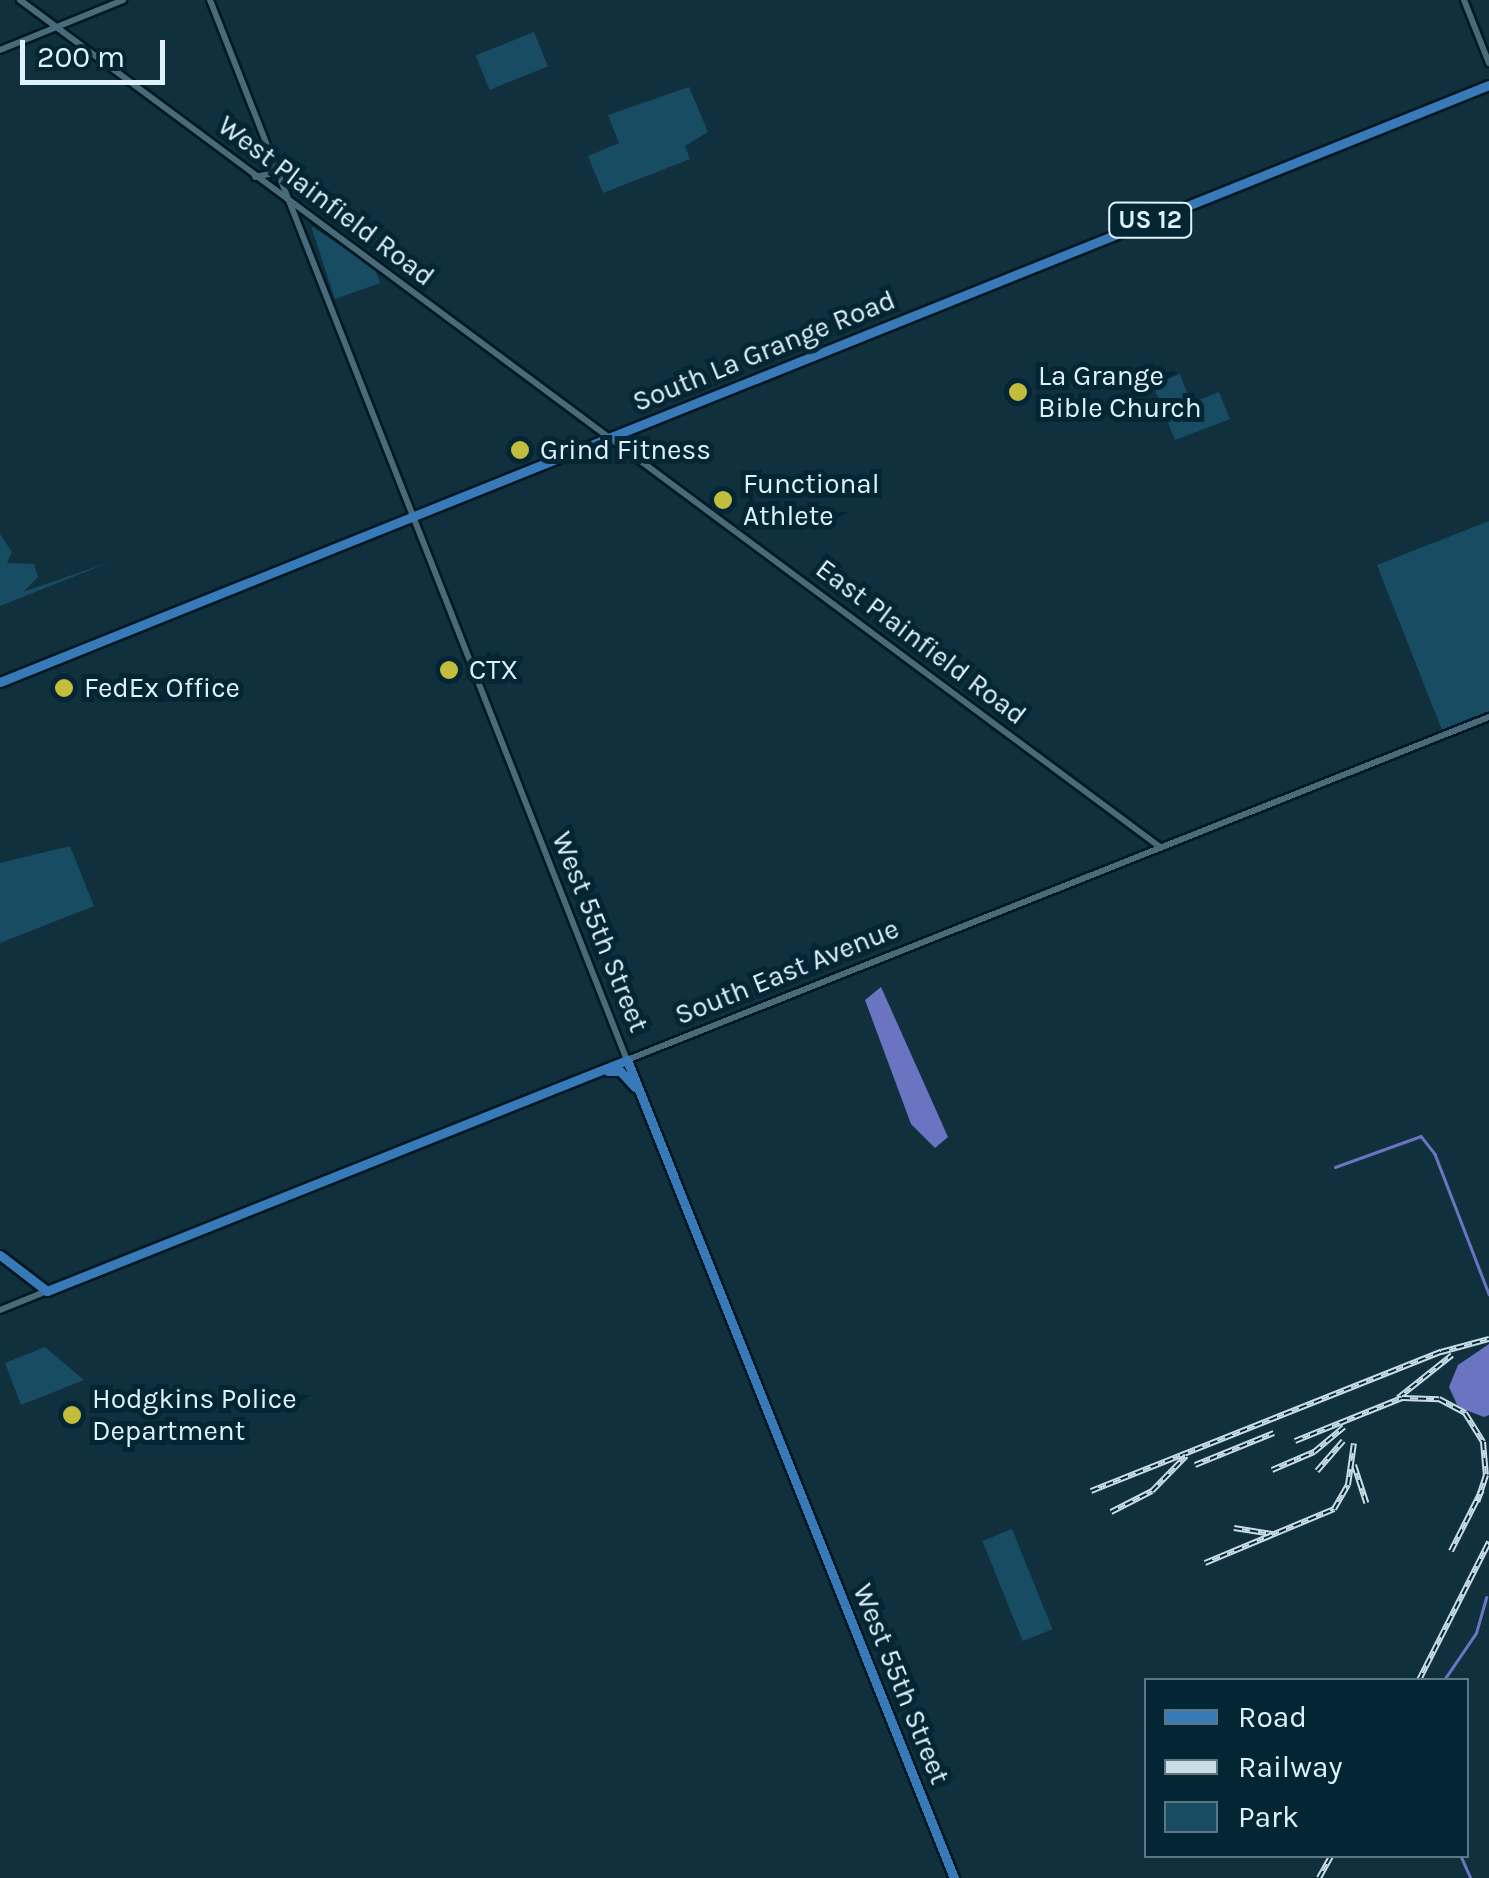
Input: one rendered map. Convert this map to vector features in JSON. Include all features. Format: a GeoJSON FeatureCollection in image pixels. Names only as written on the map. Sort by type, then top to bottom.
{"type":"FeatureCollection","features":[{"type":"Feature","properties":{"kind":"main road","name":"West Plainfield Road"},"geometry":{"type":"LineString","coordinates":[[20,0],[607,437]]}},
{"type":"Feature","properties":{"kind":"main road"},"geometry":{"type":"LineString","coordinates":[[0,50],[124,0]]}},
{"type":"Feature","properties":{"kind":"main road","name":"West 55th Street"},"geometry":{"type":"LineString","coordinates":[[210,0],[411,518],[954,1878]]}},
{"type":"Feature","properties":{"kind":"main road"},"geometry":{"type":"LineString","coordinates":[[1464,0],[1489,63]]}},
{"type":"Feature","properties":{"kind":"main road","name":"South La Grange Road"},"geometry":{"type":"LineString","coordinates":[[0,682],[1489,85]]}},
{"type":"Feature","properties":{"kind":"main road"},"geometry":{"type":"LineString","coordinates":[[256,177],[269,174],[274,163]]}},
{"type":"Feature","properties":{"kind":"main road"},"geometry":{"type":"LineString","coordinates":[[302,235],[319,222]]}},
{"type":"Feature","properties":{"kind":"main road","name":"East Plainfield Road"},"geometry":{"type":"LineString","coordinates":[[607,437],[1161,848]]}},
{"type":"Feature","properties":{"kind":"main road","name":"South East Avenue"},"geometry":{"type":"LineString","coordinates":[[47,1291],[1489,717]]}},
{"type":"Feature","properties":{"kind":"main road"},"geometry":{"type":"LineString","coordinates":[[581,1078],[620,1071],[641,1096]]}},
{"type":"Feature","properties":{"kind":"main road"},"geometry":{"type":"LineString","coordinates":[[0,1254],[47,1291],[0,1310]]}},
{"type":"Feature","properties":{"kind":"green space"},"geometry":{"type":"Polygon","coordinates":[[[534,32],[548,66],[489,90],[476,56],[534,32]]]}},
{"type":"Feature","properties":{"kind":"green space"},"geometry":{"type":"Polygon","coordinates":[[[689,87],[708,132],[685,146],[690,159],[603,193],[588,156],[619,143],[608,115],[689,87]]]}},
{"type":"Feature","properties":{"kind":"green space"},"geometry":{"type":"Polygon","coordinates":[[[311,226],[375,268],[380,283],[335,299],[311,226]]]}},
{"type":"Feature","properties":{"kind":"green space"},"geometry":{"type":"Polygon","coordinates":[[[1180,374],[1191,403],[1219,392],[1230,419],[1175,440],[1153,385],[1180,374]]]}},
{"type":"Feature","properties":{"kind":"green space"},"geometry":{"type":"Polygon","coordinates":[[[1489,521],[1489,711],[1442,730],[1377,565],[1489,521]]]}},
{"type":"Feature","properties":{"kind":"green space"},"geometry":{"type":"Polygon","coordinates":[[[0,534],[12,552],[7,563],[34,564],[38,577],[23,592],[110,562],[0,606],[0,534]]]}},
{"type":"Feature","properties":{"kind":"green space"},"geometry":{"type":"Polygon","coordinates":[[[70,846],[94,906],[0,943],[0,863],[70,846]]]}},
{"type":"Feature","properties":{"kind":"green space"},"geometry":{"type":"Polygon","coordinates":[[[45,1347],[84,1380],[21,1405],[5,1363],[45,1347]]]}},
{"type":"Feature","properties":{"kind":"green space"},"geometry":{"type":"Polygon","coordinates":[[[1012,1529],[1052,1629],[1023,1641],[982,1541],[1012,1529]]]}},
{"type":"Feature","properties":{"kind":"water"},"geometry":{"type":"Polygon","coordinates":[[[881,987],[948,1137],[935,1148],[911,1124],[865,1000],[881,987]]]}},
{"type":"Feature","properties":{"kind":"water"},"geometry":{"type":"Polygon","coordinates":[[[1489,1344],[1489,1415],[1484,1417],[1458,1407],[1449,1387],[1458,1365],[1489,1344]]]}},
{"type":"Feature","properties":{"kind":"waterway"},"geometry":{"type":"LineString","coordinates":[[1335,1167],[1421,1136],[1435,1154],[1489,1294]]}},
{"type":"Feature","properties":{"kind":"waterway"},"geometry":{"type":"LineString","coordinates":[[1445,1678],[1476,1633],[1486,1597]]}},
{"type":"Feature","properties":{"kind":"waterway"},"geometry":{"type":"LineString","coordinates":[[1462,1858],[1471,1878]]}},
{"type":"Feature","properties":{"kind":"railway"},"geometry":{"type":"LineString","coordinates":[[1091,1491],[1441,1352],[1489,1339]]}},
{"type":"Feature","properties":{"kind":"railway"},"geometry":{"type":"LineString","coordinates":[[1398,1398],[1452,1355]]}},
{"type":"Feature","properties":{"kind":"railway"},"geometry":{"type":"LineString","coordinates":[[1295,1441],[1402,1398],[1439,1399],[1465,1413],[1483,1442],[1486,1475],[1477,1502]]}},
{"type":"Feature","properties":{"kind":"railway"},"geometry":{"type":"LineString","coordinates":[[1272,1470],[1314,1452],[1344,1427]]}},
{"type":"Feature","properties":{"kind":"railway"},"geometry":{"type":"LineString","coordinates":[[1195,1465],[1274,1433]]}},
{"type":"Feature","properties":{"kind":"railway"},"geometry":{"type":"LineString","coordinates":[[1317,1471],[1343,1441]]}},
{"type":"Feature","properties":{"kind":"railway"},"geometry":{"type":"LineString","coordinates":[[1205,1563],[1334,1509],[1348,1485],[1354,1443]]}},
{"type":"Feature","properties":{"kind":"railway"},"geometry":{"type":"LineString","coordinates":[[1111,1512],[1152,1491],[1186,1456]]}},
{"type":"Feature","properties":{"kind":"railway"},"geometry":{"type":"LineString","coordinates":[[1354,1465],[1366,1503]]}},
{"type":"Feature","properties":{"kind":"railway"},"geometry":{"type":"LineString","coordinates":[[1451,1551],[1482,1490]]}},
{"type":"Feature","properties":{"kind":"railway"},"geometry":{"type":"LineString","coordinates":[[1234,1528],[1273,1534]]}},
{"type":"Feature","properties":{"kind":"railway"},"geometry":{"type":"LineString","coordinates":[[1420,1678],[1489,1542]]}},
{"type":"Feature","properties":{"kind":"railway"},"geometry":{"type":"LineString","coordinates":[[1319,1878],[1330,1858]]}},
{"type":"Feature","properties":{"kind":"place","name":"La Grange Bible Church"},"geometry":{"type":"Point","coordinates":[1018,392]}},
{"type":"Feature","properties":{"kind":"place","name":"Grind Fitness"},"geometry":{"type":"Point","coordinates":[520,450]}},
{"type":"Feature","properties":{"kind":"place","name":"Functional Athlete"},"geometry":{"type":"Point","coordinates":[723,500]}},
{"type":"Feature","properties":{"kind":"place","name":"CTX"},"geometry":{"type":"Point","coordinates":[449,670]}},
{"type":"Feature","properties":{"kind":"place","name":"FedEx Office"},"geometry":{"type":"Point","coordinates":[64,688]}},
{"type":"Feature","properties":{"kind":"place","name":"Hodgkins Police Department"},"geometry":{"type":"Point","coordinates":[72,1415]}}]}
